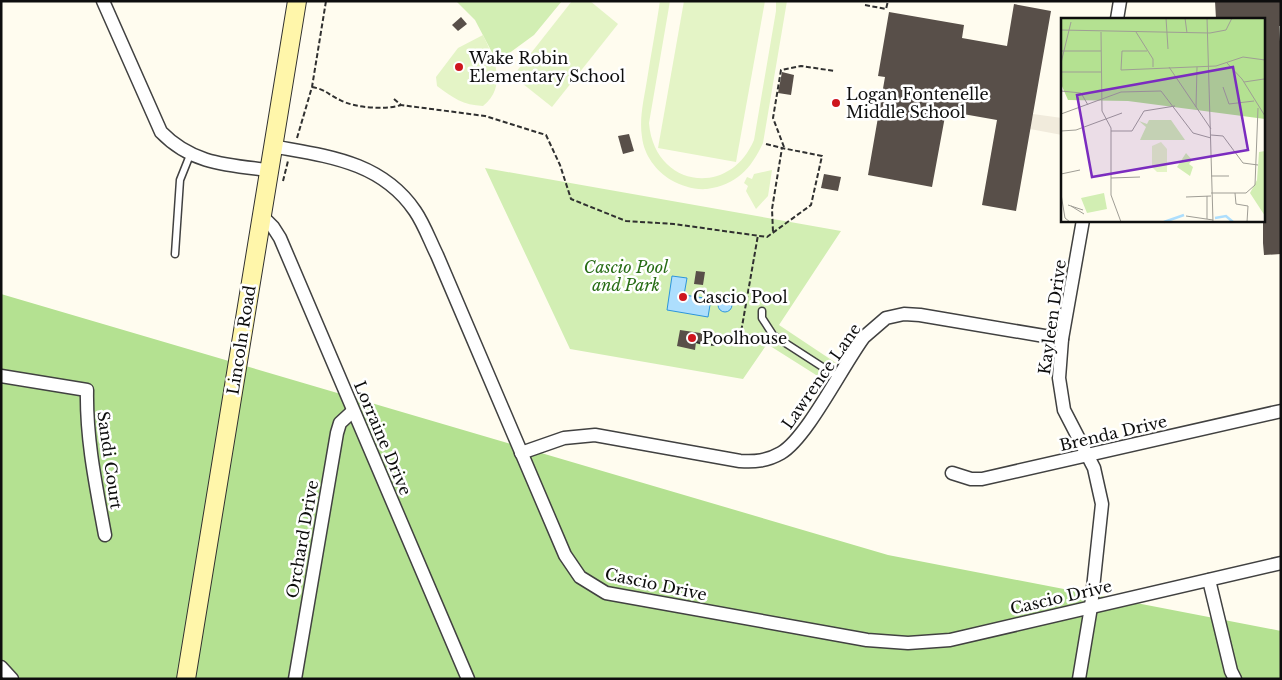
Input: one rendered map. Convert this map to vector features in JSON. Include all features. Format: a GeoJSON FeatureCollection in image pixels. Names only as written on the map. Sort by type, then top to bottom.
{"type":"FeatureCollection","features":[{"type":"Feature","properties":{"kind":"main road","name":"Lincoln Road"},"geometry":{"type":"LineString","coordinates":[[186,679],[297,1]]}},
{"type":"Feature","properties":{"kind":"street"},"geometry":{"type":"LineString","coordinates":[[103,1],[161,132],[175,146],[190,155],[212,162],[268,170]]}},
{"type":"Feature","properties":{"kind":"street"},"geometry":{"type":"LineString","coordinates":[[1117,18],[1120,1]]}},
{"type":"Feature","properties":{"kind":"street","name":"Cascio Drive"},"geometry":{"type":"LineString","coordinates":[[272,146],[354,163],[377,175],[396,189],[415,211],[437,255],[521,453],[572,567],[591,586],[606,593],[866,640],[908,644],[950,640],[1281,563]]}},
{"type":"Feature","properties":{"kind":"street","name":"Lorraine Drive"},"geometry":{"type":"LineString","coordinates":[[261,215],[273,226],[280,238],[468,679]]}},
{"type":"Feature","properties":{"kind":"street","name":"Kayleen Drive"},"geometry":{"type":"LineString","coordinates":[[1080,679],[1091,607],[1102,504],[1098,479],[1068,420],[1060,395],[1059,378],[1062,339],[1084,221]]}},
{"type":"Feature","properties":{"kind":"street","name":"Lawrence Lane"},"geometry":{"type":"LineString","coordinates":[[521,453],[564,438],[595,435],[740,461],[761,461],[780,454],[794,443],[870,330],[886,318],[895,315],[920,315],[1062,339]]}},
{"type":"Feature","properties":{"kind":"street","name":"Sandi Court"},"geometry":{"type":"LineString","coordinates":[[1,376],[87,390],[86,416],[91,458],[105,535]]}},
{"type":"Feature","properties":{"kind":"street","name":"Orchard Drive"},"geometry":{"type":"LineString","coordinates":[[295,679],[337,433],[340,423],[354,411]]}},
{"type":"Feature","properties":{"kind":"street","name":"Brenda Drive"},"geometry":{"type":"LineString","coordinates":[[952,473],[970,479],[982,479],[1281,411]]}},
{"type":"Feature","properties":{"kind":"street"},"geometry":{"type":"LineString","coordinates":[[1209,580],[1231,671],[1235,679]]}},
{"type":"Feature","properties":{"kind":"street"},"geometry":{"type":"LineString","coordinates":[[1,667],[12,679]]}},
{"type":"Feature","properties":{"kind":"lane"},"geometry":{"type":"LineString","coordinates":[[175,254],[180,180],[190,155]]}},
{"type":"Feature","properties":{"kind":"lane"},"geometry":{"type":"LineString","coordinates":[[762,311],[762,318],[772,335],[838,377]]}},
{"type":"Feature","properties":{"kind":"path"},"geometry":{"type":"LineString","coordinates":[[282,186],[292,150],[302,126],[312,87],[326,1]]}},
{"type":"Feature","properties":{"kind":"path"},"geometry":{"type":"LineString","coordinates":[[866,5],[886,9],[888,1]]}},
{"type":"Feature","properties":{"kind":"path"},"geometry":{"type":"LineString","coordinates":[[773,232],[772,209],[783,148],[773,118],[781,70],[801,66],[835,71]]}},
{"type":"Feature","properties":{"kind":"path"},"geometry":{"type":"LineString","coordinates":[[312,87],[326,90],[340,101],[390,109],[401,105],[485,116],[546,135],[560,165],[571,199],[626,221],[674,224],[767,237],[811,205],[822,156],[766,144]]}},
{"type":"Feature","properties":{"kind":"path"},"geometry":{"type":"LineString","coordinates":[[394,99],[401,105]]}},
{"type":"Feature","properties":{"kind":"path"},"geometry":{"type":"LineString","coordinates":[[740,338],[758,236]]}},
{"type":"Feature","properties":{"kind":"path"},"geometry":{"type":"LineString","coordinates":[[696,342],[713,347],[748,335],[772,335]]}},
{"type":"Feature","properties":{"kind":"green space"},"geometry":{"type":"Polygon","coordinates":[[[456,1],[562,1],[534,35],[497,62],[475,20],[456,1]]]}},
{"type":"Feature","properties":{"kind":"green space"},"geometry":{"type":"Polygon","coordinates":[[[572,1],[590,1],[618,24],[552,107],[513,76],[572,1]]]}},
{"type":"Feature","properties":{"kind":"green space"},"geometry":{"type":"Polygon","coordinates":[[[660,1],[670,1],[649,123],[654,145],[664,161],[678,172],[694,178],[711,177],[728,171],[743,159],[754,140],[776,11],[776,1],[787,1],[763,143],[748,168],[734,180],[717,187],[707,189],[693,188],[671,180],[660,172],[652,162],[643,144],[641,130],[642,109],[660,1]]]}},
{"type":"Feature","properties":{"kind":"green space"},"geometry":{"type":"Polygon","coordinates":[[[684,1],[765,1],[736,162],[658,148],[684,1]]]}},
{"type":"Feature","properties":{"kind":"green space"},"geometry":{"type":"Polygon","coordinates":[[[483,35],[494,62],[497,81],[491,98],[483,106],[470,104],[453,97],[437,86],[436,77],[458,48],[483,35]]]}},
{"type":"Feature","properties":{"kind":"green space","name":"Cascio Pool and Park"},"geometry":{"type":"Polygon","coordinates":[[[485,168],[841,231],[779,325],[836,363],[824,380],[767,344],[743,379],[570,349],[485,168]]]}},
{"type":"Feature","properties":{"kind":"green space"},"geometry":{"type":"Polygon","coordinates":[[[772,170],[768,196],[756,209],[746,191],[748,186],[744,183],[747,177],[752,179],[754,174],[772,170]]]}},
{"type":"Feature","properties":{"kind":"green space"},"geometry":{"type":"Polygon","coordinates":[[[1,294],[888,555],[1281,631],[1281,679],[1,679],[1,294]]]}},
{"type":"Feature","properties":{"kind":"shaded area"},"geometry":{"type":"Polygon","coordinates":[[[1033,114],[1061,118],[1061,135],[1030,129],[1033,114]]]}},
{"type":"Feature","properties":{"kind":"water","name":"Cascio Pool"},"geometry":{"type":"Polygon","coordinates":[[[672,276],[687,278],[684,295],[711,299],[708,317],[667,310],[672,276]]]}},
{"type":"Feature","properties":{"kind":"water"},"geometry":{"type":"Polygon","coordinates":[[[725,298],[730,300],[732,305],[730,310],[725,312],[720,310],[718,305],[720,300],[725,298]]]}},
{"type":"Feature","properties":{"kind":"building"},"geometry":{"type":"Polygon","coordinates":[[[1215,1],[1281,1],[1281,26],[1279,26],[1281,57],[1281,254],[1264,255],[1263,243],[1264,18],[1216,18],[1215,1]]]}},
{"type":"Feature","properties":{"kind":"building","name":"Logan Fontenelle Middle School"},"geometry":{"type":"Polygon","coordinates":[[[1014,4],[1051,11],[1016,211],[982,205],[997,120],[946,111],[932,187],[868,175],[885,77],[878,76],[889,12],[964,25],[962,38],[1007,46],[1014,4]]]}},
{"type":"Feature","properties":{"kind":"building"},"geometry":{"type":"Polygon","coordinates":[[[461,17],[467,24],[458,31],[452,25],[461,17]]]}},
{"type":"Feature","properties":{"kind":"building"},"geometry":{"type":"Polygon","coordinates":[[[782,72],[794,75],[791,95],[778,93],[782,72]]]}},
{"type":"Feature","properties":{"kind":"building"},"geometry":{"type":"Polygon","coordinates":[[[629,134],[634,151],[623,154],[618,136],[629,134]]]}},
{"type":"Feature","properties":{"kind":"building"},"geometry":{"type":"Polygon","coordinates":[[[824,174],[841,177],[838,191],[821,188],[824,174]]]}},
{"type":"Feature","properties":{"kind":"building"},"geometry":{"type":"Polygon","coordinates":[[[696,271],[705,272],[703,285],[694,284],[696,271]]]}},
{"type":"Feature","properties":{"kind":"building","name":"Poolhouse"},"geometry":{"type":"Polygon","coordinates":[[[680,330],[707,334],[706,344],[696,342],[695,350],[677,346],[680,330]]]}},
{"type":"Feature","properties":{"kind":"place","name":"Wake Robin Elementary School"},"geometry":{"type":"Point","coordinates":[459,67]}},
{"type":"Feature","properties":{"kind":"place","name":"Logan Fontenelle Middle School"},"geometry":{"type":"Point","coordinates":[836,103]}},
{"type":"Feature","properties":{"kind":"place","name":"Cascio Pool"},"geometry":{"type":"Point","coordinates":[683,297]}},
{"type":"Feature","properties":{"kind":"place","name":"Poolhouse"},"geometry":{"type":"Point","coordinates":[692,338]}}]}
